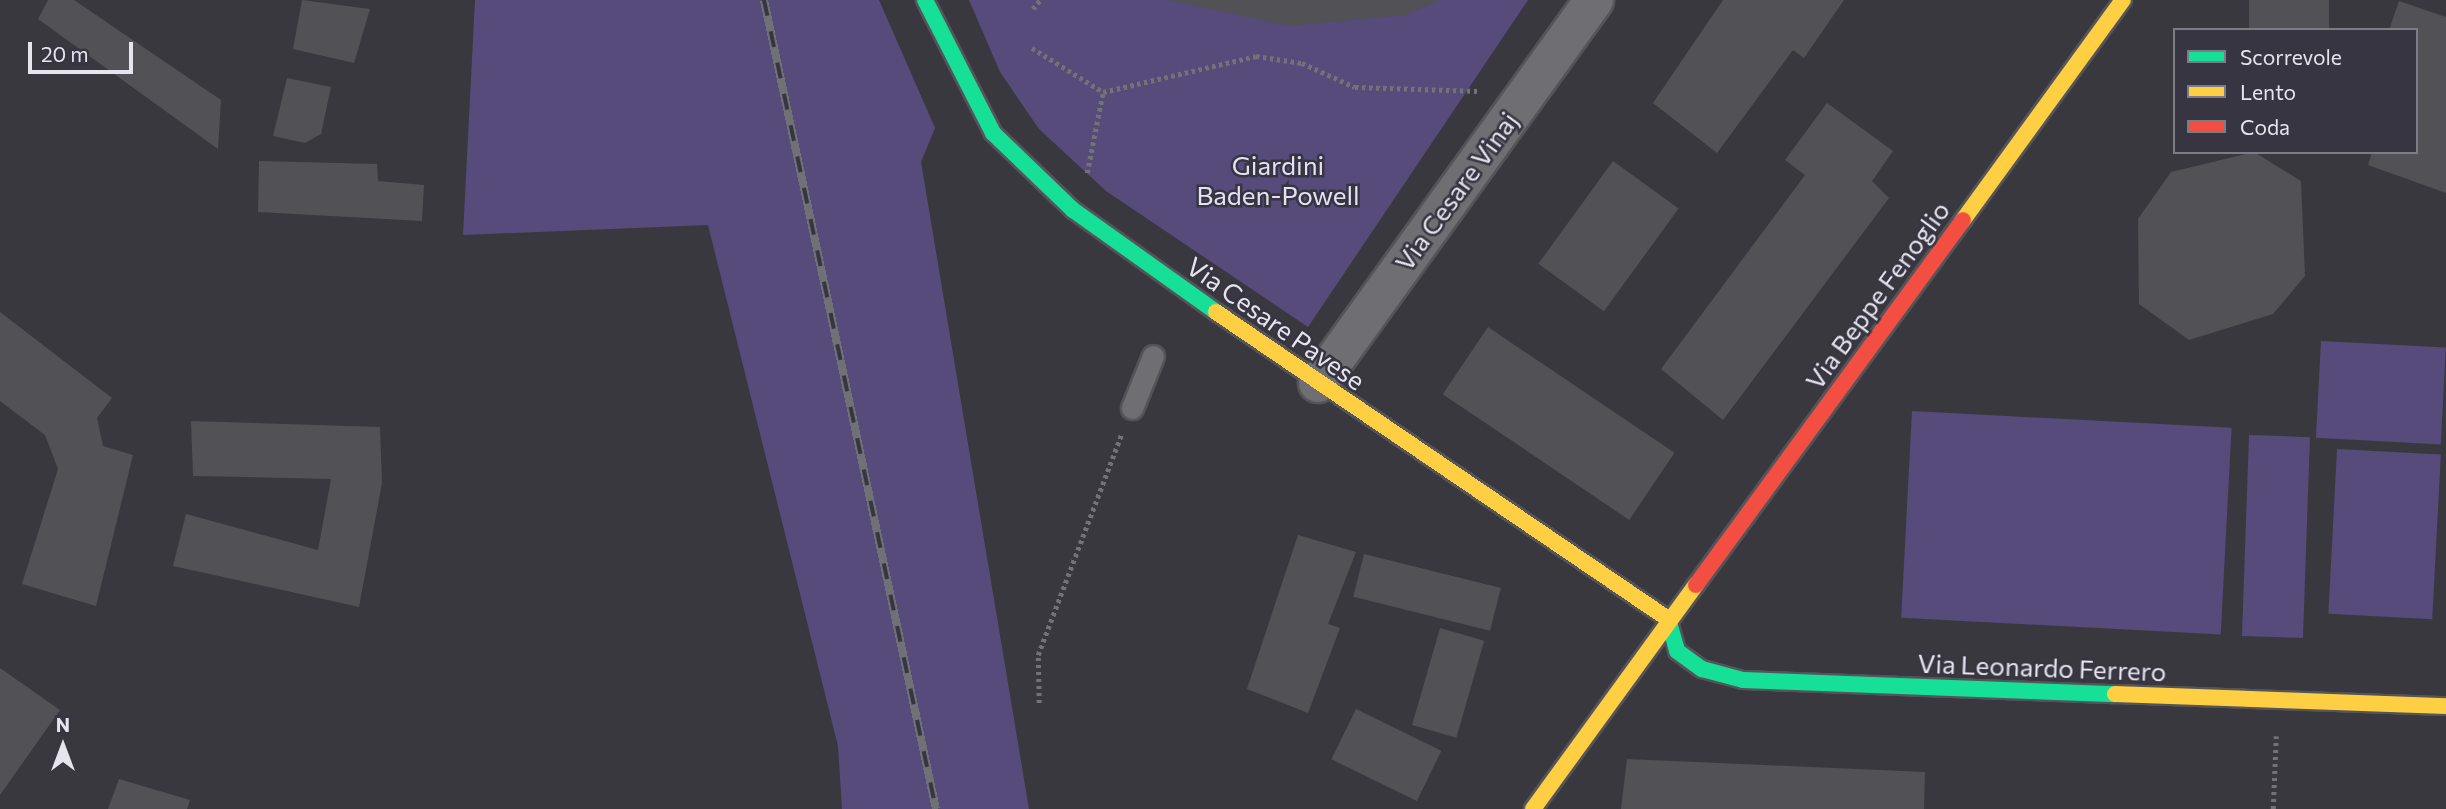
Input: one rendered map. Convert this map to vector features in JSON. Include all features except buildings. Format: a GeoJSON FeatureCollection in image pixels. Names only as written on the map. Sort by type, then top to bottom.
{"type":"FeatureCollection","features":[{"type":"Feature","properties":{"kind":"street","name":"Via Cesare Pavese"},"geometry":{"type":"LineString","coordinates":[[925,0],[993,133],[1073,210],[1318,383],[1668,619]]}},
{"type":"Feature","properties":{"kind":"street","name":"Via Cesare Vinaj"},"geometry":{"type":"LineString","coordinates":[[1318,383],[1594,0]]}},
{"type":"Feature","properties":{"kind":"street","name":"Via Beppe Fenoglio"},"geometry":{"type":"LineString","coordinates":[[1533,809],[1668,619],[2123,0]]}},
{"type":"Feature","properties":{"kind":"street","name":"Via Leonardo Ferrero"},"geometry":{"type":"LineString","coordinates":[[1668,619],[1677,651],[1702,669],[1743,680],[2446,706]]}},
{"type":"Feature","properties":{"kind":"lane"},"geometry":{"type":"LineString","coordinates":[[1132,408],[1153,356]]}},
{"type":"Feature","properties":{"kind":"path"},"geometry":{"type":"LineString","coordinates":[[1032,9],[1040,0]]}},
{"type":"Feature","properties":{"kind":"path"},"geometry":{"type":"LineString","coordinates":[[1032,48],[1103,92],[1255,56],[1302,63],[1355,87],[1478,91]]}},
{"type":"Feature","properties":{"kind":"path"},"geometry":{"type":"LineString","coordinates":[[1084,183],[1103,92]]}},
{"type":"Feature","properties":{"kind":"path"},"geometry":{"type":"LineString","coordinates":[[1039,704],[1038,655],[1132,408]]}},
{"type":"Feature","properties":{"kind":"path"},"geometry":{"type":"LineString","coordinates":[[2273,809],[2277,700]]}},
{"type":"Feature","properties":{"kind":"green space"},"geometry":{"type":"Polygon","coordinates":[[[475,0],[879,0],[935,128],[921,162],[1029,809],[842,809],[838,746],[708,225],[463,235],[475,0]]]}},
{"type":"Feature","properties":{"kind":"green space","name":"Giardini Baden-Powell"},"geometry":{"type":"Polygon","coordinates":[[[969,0],[1528,0],[1308,327],[1106,191],[1039,129],[1000,72],[969,0]]]}},
{"type":"Feature","properties":{"kind":"green space"},"geometry":{"type":"Polygon","coordinates":[[[2321,341],[2446,348],[2441,444],[2316,438],[2321,341]]]}},
{"type":"Feature","properties":{"kind":"green space"},"geometry":{"type":"Polygon","coordinates":[[[1912,411],[2232,428],[2221,634],[1901,618],[1912,411]]]}},
{"type":"Feature","properties":{"kind":"green space"},"geometry":{"type":"Polygon","coordinates":[[[2249,435],[2310,437],[2303,638],[2242,636],[2249,435]]]}},
{"type":"Feature","properties":{"kind":"green space"},"geometry":{"type":"Polygon","coordinates":[[[2337,449],[2441,454],[2432,619],[2328,614],[2337,449]]]}},
{"type":"Feature","properties":{"kind":"railway"},"geometry":{"type":"LineString","coordinates":[[764,0],[936,809]]}},
{"type":"Feature","properties":{"kind":"traffic: fast"},"geometry":{"type":"LineString","coordinates":[[925,0],[993,133],[1073,210],[1216,312]]}},
{"type":"Feature","properties":{"kind":"traffic: fast"},"geometry":{"type":"LineString","coordinates":[[1668,619],[1677,651],[1702,669],[1743,680],[2115,694]]}},
{"type":"Feature","properties":{"kind":"traffic: slow"},"geometry":{"type":"LineString","coordinates":[[1963,220],[2123,0]]}},
{"type":"Feature","properties":{"kind":"traffic: slow"},"geometry":{"type":"LineString","coordinates":[[1216,312],[1668,619]]}},
{"type":"Feature","properties":{"kind":"traffic: slow"},"geometry":{"type":"LineString","coordinates":[[1533,809],[1696,585]]}},
{"type":"Feature","properties":{"kind":"traffic: slow"},"geometry":{"type":"LineString","coordinates":[[2115,694],[2446,706]]}},
{"type":"Feature","properties":{"kind":"traffic: jam"},"geometry":{"type":"LineString","coordinates":[[1696,585],[1963,220]]}}]}
